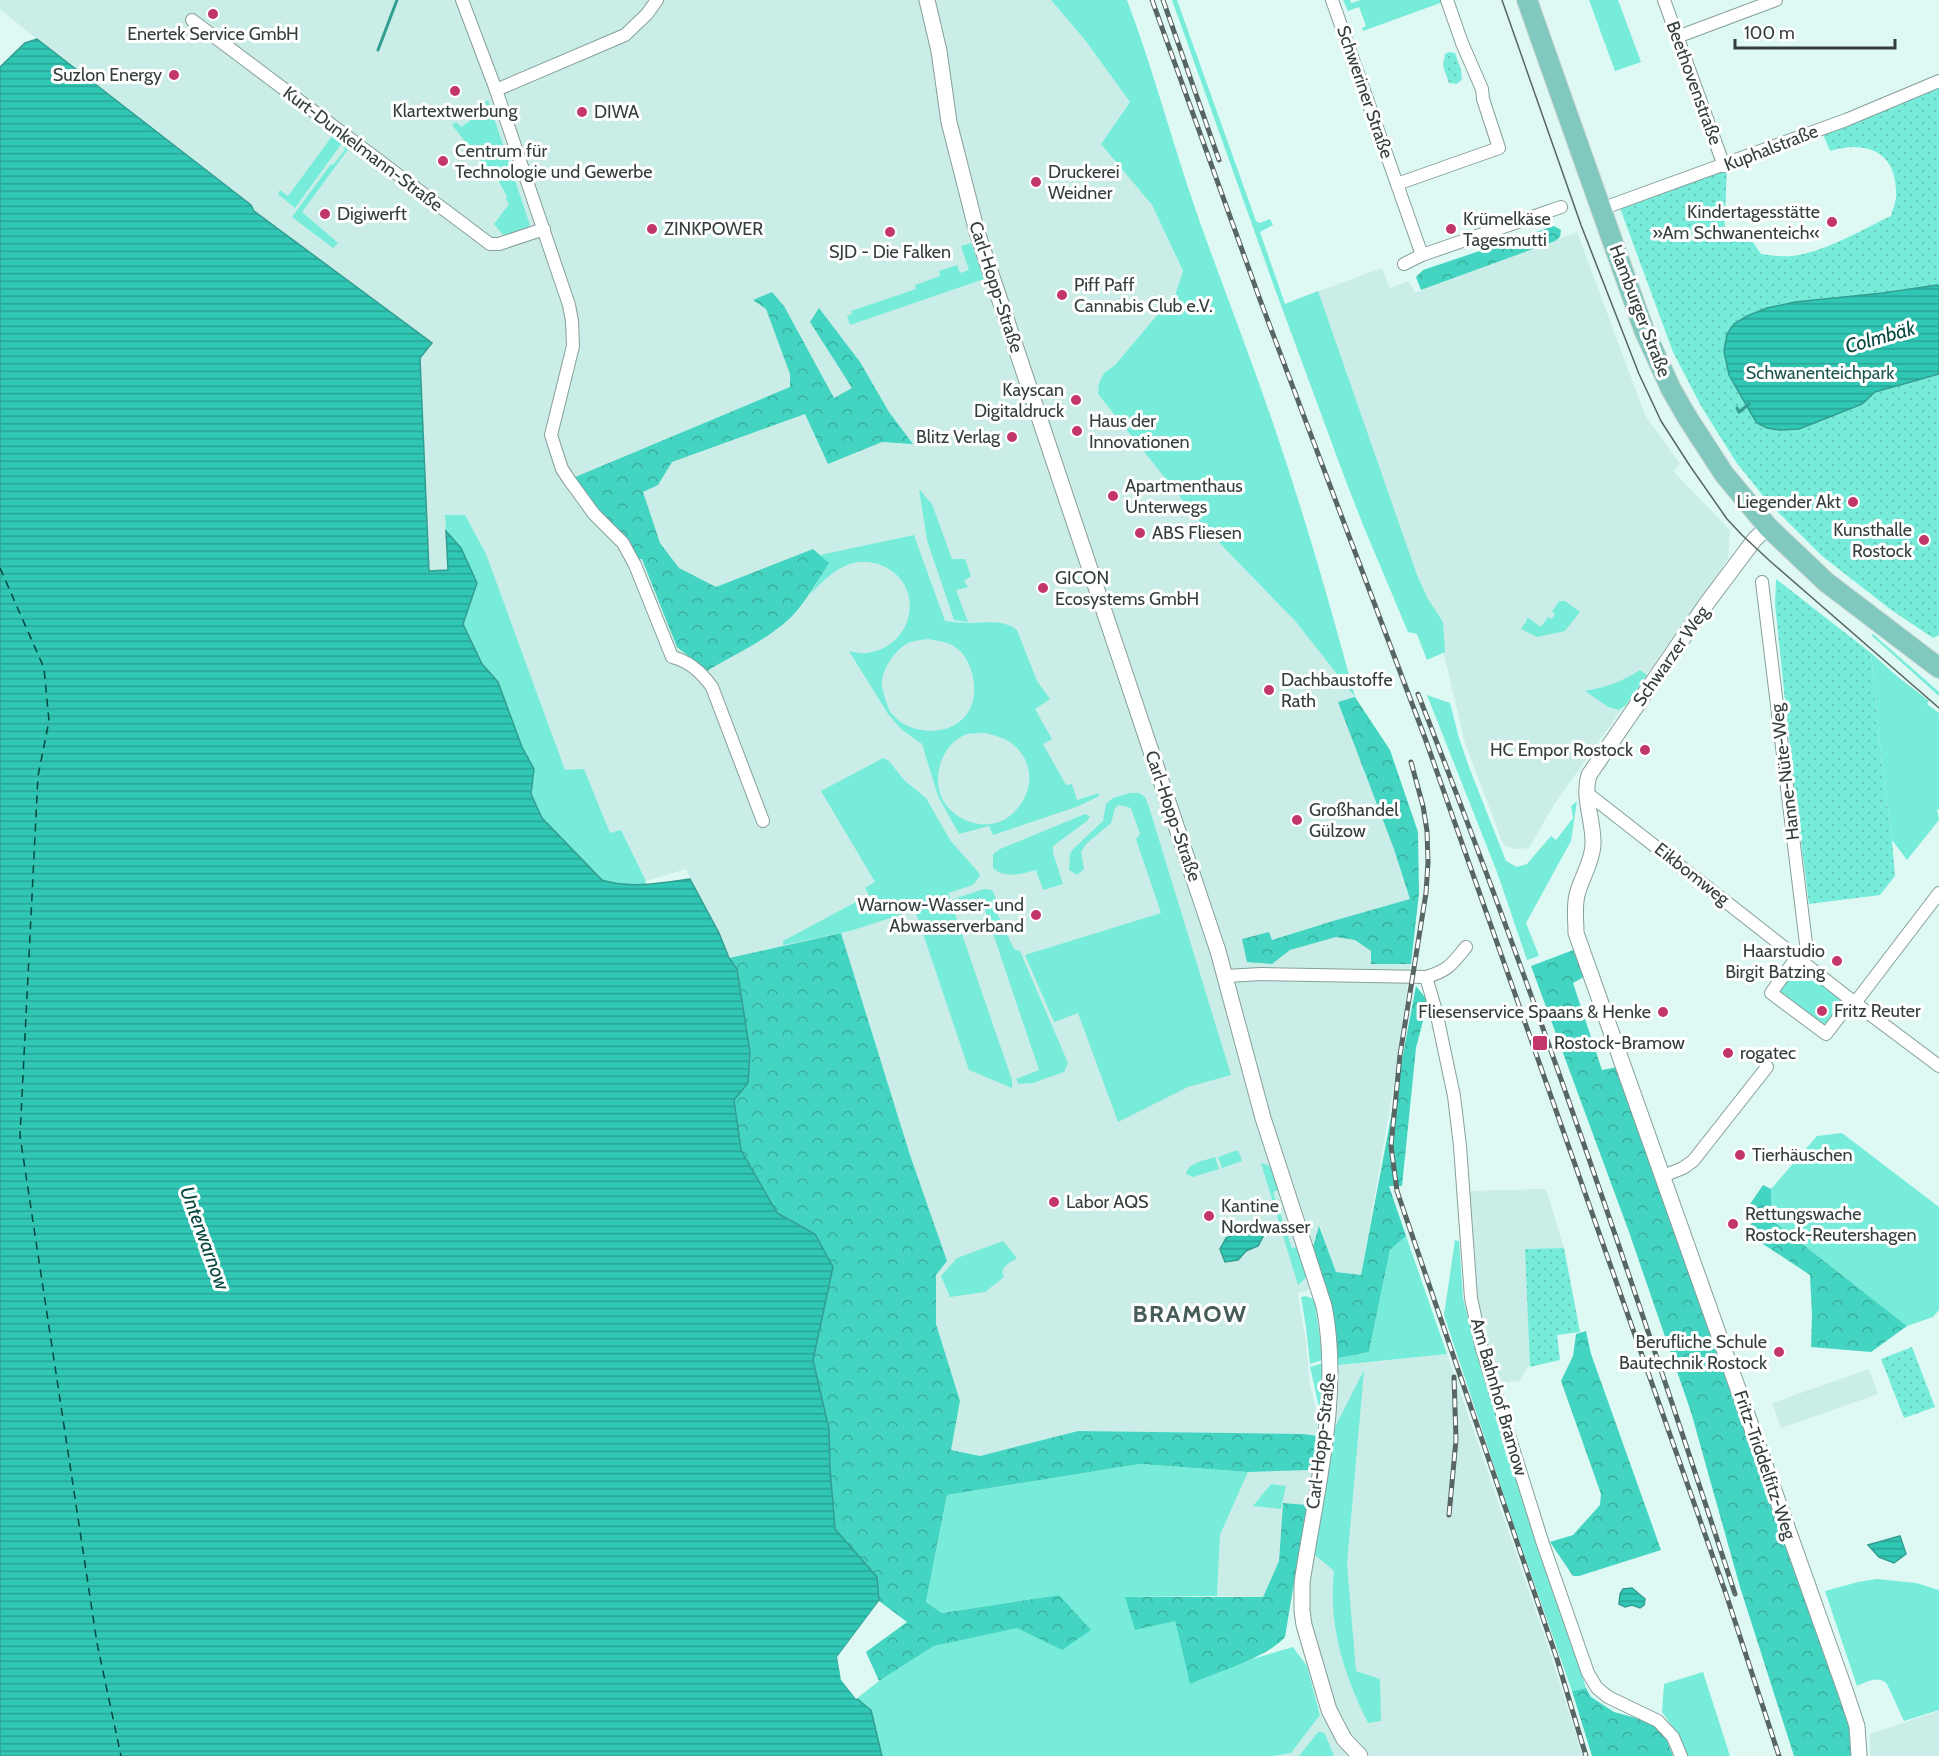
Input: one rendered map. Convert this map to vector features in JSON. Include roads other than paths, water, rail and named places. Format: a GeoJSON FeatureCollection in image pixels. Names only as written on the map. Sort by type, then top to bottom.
{"type":"FeatureCollection","features":[{"type":"Feature","properties":{"kind":"main road","name":"Hamburger Straße"},"geometry":{"type":"LineString","coordinates":[[1527,0],[1644,330],[1671,389],[1724,474],[1768,527],[1826,582],[1936,660]]}},
{"type":"Feature","properties":{"kind":"street"},"geometry":{"type":"LineString","coordinates":[[462,0],[496,90],[569,305],[573,346],[551,435],[562,469],[594,514],[623,543],[635,564],[672,657],[681,659],[702,674],[712,687],[763,821]]}},
{"type":"Feature","properties":{"kind":"street"},"geometry":{"type":"LineString","coordinates":[[496,90],[625,35],[647,14],[657,0]]}},
{"type":"Feature","properties":{"kind":"street","name":"Carl-Hopp-Straße"},"geometry":{"type":"LineString","coordinates":[[927,0],[939,51],[949,122],[977,232],[1226,976],[1263,1118],[1310,1258],[1327,1323],[1330,1360],[1329,1401],[1302,1583],[1302,1611],[1332,1718],[1344,1739],[1360,1756]]}},
{"type":"Feature","properties":{"kind":"street","name":"Schweriner Straße"},"geometry":{"type":"LineString","coordinates":[[1332,0],[1422,255]]}},
{"type":"Feature","properties":{"kind":"street"},"geometry":{"type":"LineString","coordinates":[[1397,184],[1499,148],[1483,99],[1482,88],[1462,43],[1447,0]]}},
{"type":"Feature","properties":{"kind":"street","name":"Beethovenstraße"},"geometry":{"type":"LineString","coordinates":[[1664,0],[1724,166]]}},
{"type":"Feature","properties":{"kind":"street"},"geometry":{"type":"LineString","coordinates":[[1677,37],[1776,0]]}},
{"type":"Feature","properties":{"kind":"street","name":"Kurt-Dunkelmann-Straße"},"geometry":{"type":"LineString","coordinates":[[192,20],[490,244],[499,244],[544,229]]}},
{"type":"Feature","properties":{"kind":"street","name":"Kuphalstraße"},"geometry":{"type":"LineString","coordinates":[[1601,210],[1846,120],[1939,81]]}},
{"type":"Feature","properties":{"kind":"street"},"geometry":{"type":"LineString","coordinates":[[1404,264],[1422,255],[1561,207]]}},
{"type":"Feature","properties":{"kind":"street","name":"Schwarzer Weg"},"geometry":{"type":"LineString","coordinates":[[1587,793],[1589,775],[1615,735],[1737,562],[1768,527]]}},
{"type":"Feature","properties":{"kind":"street","name":"Hanne-Nüte-Weg"},"geometry":{"type":"LineString","coordinates":[[1762,582],[1807,952],[1799,958]]}},
{"type":"Feature","properties":{"kind":"street","name":"Eikbomweg"},"geometry":{"type":"LineString","coordinates":[[1587,793],[1939,1066]]}},
{"type":"Feature","properties":{"kind":"street","name":"Fritz-Triddelfitz-Weg"},"geometry":{"type":"LineString","coordinates":[[1587,793],[1593,847],[1577,893],[1576,933],[1846,1693],[1857,1726],[1859,1756]]}},
{"type":"Feature","properties":{"kind":"street"},"geometry":{"type":"LineString","coordinates":[[1799,958],[1771,993],[1826,1034],[1939,892]]}},
{"type":"Feature","properties":{"kind":"street"},"geometry":{"type":"LineString","coordinates":[[1226,976],[1261,974],[1426,977],[1441,973],[1466,947]]}},
{"type":"Feature","properties":{"kind":"street","name":"Am Bahnhof Bramow"},"geometry":{"type":"LineString","coordinates":[[1426,977],[1436,1011],[1454,1096],[1461,1154],[1471,1298],[1485,1359],[1542,1541],[1588,1673],[1597,1689],[1608,1697],[1658,1721],[1673,1737],[1681,1756]]}},
{"type":"Feature","properties":{"kind":"street"},"geometry":{"type":"LineString","coordinates":[[1663,1176],[1693,1161],[1767,1067]]}},
{"type":"Feature","properties":{"kind":"water","name":"Unterwarnow"},"geometry":{"type":"Polygon","coordinates":[[[37,39],[251,205],[254,211],[432,343],[420,358],[429,571],[448,570],[446,531],[461,548],[477,583],[463,624],[482,664],[498,682],[522,747],[534,769],[531,794],[542,818],[602,880],[634,885],[690,879],[719,933],[729,958],[737,969],[750,1052],[748,1083],[734,1100],[741,1150],[777,1213],[815,1234],[833,1267],[813,1360],[829,1429],[835,1529],[877,1577],[879,1601],[837,1657],[847,1688],[871,1710],[882,1756],[0,1756],[0,67],[25,43],[37,39]]]}},
{"type":"Feature","properties":{"kind":"water"},"geometry":{"type":"Polygon","coordinates":[[[1939,286],[1939,374],[1875,392],[1862,404],[1799,429],[1780,430],[1767,428],[1757,423],[1729,375],[1724,351],[1727,334],[1734,324],[1767,308],[1795,302],[1939,286]]]}},
{"type":"Feature","properties":{"kind":"water"},"geometry":{"type":"Polygon","coordinates":[[[1261,1224],[1266,1231],[1258,1246],[1246,1251],[1238,1260],[1225,1262],[1220,1249],[1226,1238],[1261,1224]]]}},
{"type":"Feature","properties":{"kind":"water"},"geometry":{"type":"Polygon","coordinates":[[[1900,1536],[1906,1554],[1894,1563],[1879,1557],[1868,1545],[1900,1536]]]}},
{"type":"Feature","properties":{"kind":"water"},"geometry":{"type":"Polygon","coordinates":[[[1632,1588],[1645,1599],[1644,1605],[1640,1608],[1632,1605],[1625,1607],[1619,1604],[1623,1589],[1632,1588]]]}},
{"type":"Feature","properties":{"kind":"waterway"},"geometry":{"type":"LineString","coordinates":[[378,50],[397,0]]}},
{"type":"Feature","properties":{"kind":"waterway","name":"Colmbäk"},"geometry":{"type":"LineString","coordinates":[[1737,408],[1739,412],[1749,404]]}},
{"type":"Feature","properties":{"kind":"tram line"},"geometry":{"type":"LineString","coordinates":[[1502,0],[1581,225],[1639,374],[1661,421],[1727,519],[1742,535],[1939,708]]}},
{"type":"Feature","properties":{"kind":"railway"},"geometry":{"type":"LineString","coordinates":[[1152,0],[1259,297],[1425,738],[1726,1594],[1779,1756]]}},
{"type":"Feature","properties":{"kind":"railway"},"geometry":{"type":"LineString","coordinates":[[1163,0],[1219,160]]}},
{"type":"Feature","properties":{"kind":"railway"},"geometry":{"type":"LineString","coordinates":[[1418,694],[1503,917],[1583,1141],[1735,1594]]}},
{"type":"Feature","properties":{"kind":"railway"},"geometry":{"type":"LineString","coordinates":[[1411,762],[1423,806],[1428,862],[1426,893],[1400,1055],[1391,1146],[1397,1191],[1557,1659],[1586,1756]]}},
{"type":"Feature","properties":{"kind":"railway"},"geometry":{"type":"LineString","coordinates":[[1449,1515],[1456,1440],[1454,1377]]}},
{"type":"Feature","properties":{"kind":"place","name":"Enertek Service GmbH"},"geometry":{"type":"Point","coordinates":[213,14]}},
{"type":"Feature","properties":{"kind":"place","name":"Suzlon Energy"},"geometry":{"type":"Point","coordinates":[174,75]}},
{"type":"Feature","properties":{"kind":"place","name":"Klartextwerbung"},"geometry":{"type":"Point","coordinates":[455,91]}},
{"type":"Feature","properties":{"kind":"place","name":"DIWA"},"geometry":{"type":"Point","coordinates":[582,112]}},
{"type":"Feature","properties":{"kind":"place","name":"Centrum für Technologie und Gewerbe"},"geometry":{"type":"Point","coordinates":[443,161]}},
{"type":"Feature","properties":{"kind":"place","name":"Druckerei Weidner"},"geometry":{"type":"Point","coordinates":[1036,182]}},
{"type":"Feature","properties":{"kind":"place","name":"Digiwerft"},"geometry":{"type":"Point","coordinates":[325,214]}},
{"type":"Feature","properties":{"kind":"place","name":"Kindertagesstätte »Am Schwanenteich«"},"geometry":{"type":"Point","coordinates":[1832,222]}},
{"type":"Feature","properties":{"kind":"place","name":"ZINKPOWER"},"geometry":{"type":"Point","coordinates":[652,229]}},
{"type":"Feature","properties":{"kind":"place","name":"Krümelkäse Tagesmutti"},"geometry":{"type":"Point","coordinates":[1451,229]}},
{"type":"Feature","properties":{"kind":"place","name":"SJD - Die Falken"},"geometry":{"type":"Point","coordinates":[890,232]}},
{"type":"Feature","properties":{"kind":"place","name":"Piff Paff Cannabis Club e.V."},"geometry":{"type":"Point","coordinates":[1062,295]}},
{"type":"Feature","properties":{"kind":"place","name":"Kayscan Digitaldruck"},"geometry":{"type":"Point","coordinates":[1076,400]}},
{"type":"Feature","properties":{"kind":"place","name":"Haus der Innovationen"},"geometry":{"type":"Point","coordinates":[1077,431]}},
{"type":"Feature","properties":{"kind":"place","name":"Blitz Verlag"},"geometry":{"type":"Point","coordinates":[1012,437]}},
{"type":"Feature","properties":{"kind":"place","name":"Apartmenthaus Unterwegs"},"geometry":{"type":"Point","coordinates":[1113,496]}},
{"type":"Feature","properties":{"kind":"place","name":"Liegender Akt"},"geometry":{"type":"Point","coordinates":[1853,502]}},
{"type":"Feature","properties":{"kind":"place","name":"ABS Fliesen"},"geometry":{"type":"Point","coordinates":[1140,533]}},
{"type":"Feature","properties":{"kind":"place","name":"Kunsthalle Rostock"},"geometry":{"type":"Point","coordinates":[1924,540]}},
{"type":"Feature","properties":{"kind":"place","name":"GICON Ecosystems GmbH"},"geometry":{"type":"Point","coordinates":[1043,588]}},
{"type":"Feature","properties":{"kind":"place","name":"Dachbaustoffe Rath"},"geometry":{"type":"Point","coordinates":[1269,690]}},
{"type":"Feature","properties":{"kind":"place","name":"HC Empor Rostock"},"geometry":{"type":"Point","coordinates":[1645,750]}},
{"type":"Feature","properties":{"kind":"place","name":"Großhandel Gülzow"},"geometry":{"type":"Point","coordinates":[1297,820]}},
{"type":"Feature","properties":{"kind":"place","name":"Warnow-Wasser- und Abwasserverband"},"geometry":{"type":"Point","coordinates":[1036,915]}},
{"type":"Feature","properties":{"kind":"place","name":"Haarstudio Birgit Batzing"},"geometry":{"type":"Point","coordinates":[1837,961]}},
{"type":"Feature","properties":{"kind":"place","name":"Fritz Reuter"},"geometry":{"type":"Point","coordinates":[1822,1011]}},
{"type":"Feature","properties":{"kind":"place","name":"Fliesenservice Spaans & Henke"},"geometry":{"type":"Point","coordinates":[1663,1012]}},
{"type":"Feature","properties":{"kind":"place","name":"Rostock-Bramow"},"geometry":{"type":"Point","coordinates":[1540,1043]}},
{"type":"Feature","properties":{"kind":"place","name":"rogatec"},"geometry":{"type":"Point","coordinates":[1728,1053]}},
{"type":"Feature","properties":{"kind":"place","name":"Tierhäuschen"},"geometry":{"type":"Point","coordinates":[1740,1155]}},
{"type":"Feature","properties":{"kind":"place","name":"Labor AQS"},"geometry":{"type":"Point","coordinates":[1054,1202]}},
{"type":"Feature","properties":{"kind":"place","name":"Kantine Nordwasser"},"geometry":{"type":"Point","coordinates":[1209,1216]}},
{"type":"Feature","properties":{"kind":"place","name":"Rettungswache Rostock-Reutershagen"},"geometry":{"type":"Point","coordinates":[1733,1224]}},
{"type":"Feature","properties":{"kind":"place","name":"Berufliche Schule Bautechnik Rostock"},"geometry":{"type":"Point","coordinates":[1779,1352]}},
{"type":"Feature","properties":{"kind":"district","name":"BRAMOW"},"geometry":{"type":"Point","coordinates":[1190,1313]}},
{"type":"Feature","properties":{"kind":"park label","name":"Schwanenteichpark"},"geometry":{"type":"Point","coordinates":[1820,373]}}]}
